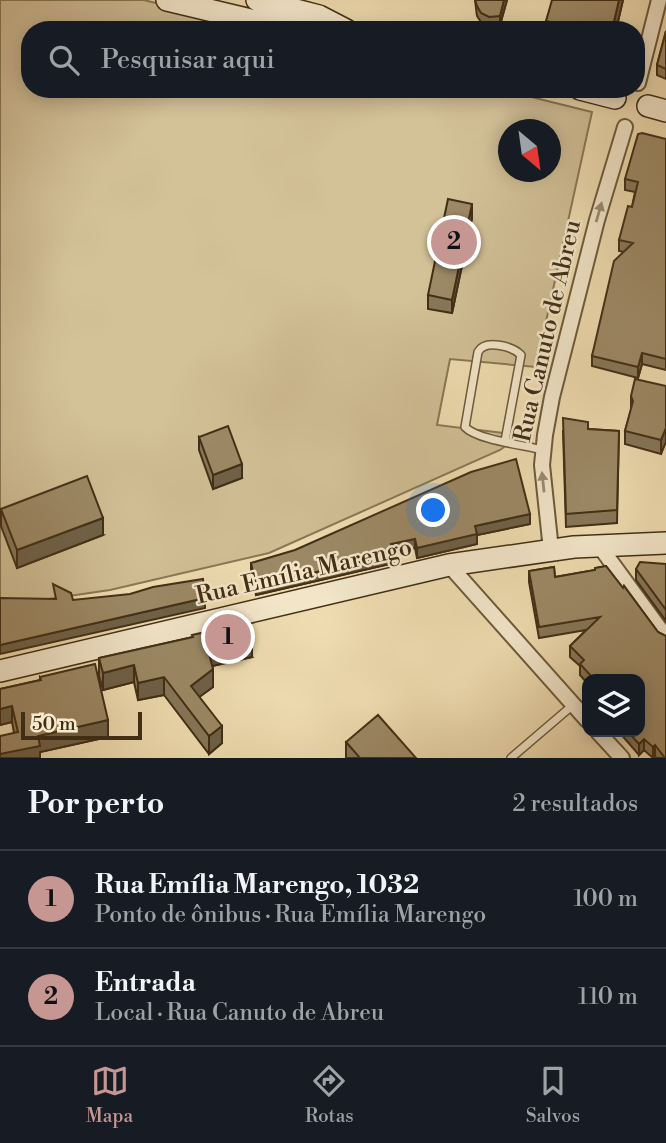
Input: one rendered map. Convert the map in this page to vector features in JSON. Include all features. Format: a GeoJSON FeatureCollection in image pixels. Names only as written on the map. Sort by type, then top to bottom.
{"type":"FeatureCollection","features":[{"type":"Feature","properties":{"kind":"main road"},"geometry":{"type":"LineString","coordinates":[[167,0],[239,8],[271,21]]}},
{"type":"Feature","properties":{"kind":"main road"},"geometry":{"type":"LineString","coordinates":[[257,0],[319,16],[327,21]]}},
{"type":"Feature","properties":{"kind":"main road","name":"Rua Emília Marengo"},"geometry":{"type":"LineString","coordinates":[[0,671],[449,565],[598,544],[666,543]]}},
{"type":"Feature","properties":{"kind":"street"},"geometry":{"type":"LineString","coordinates":[[645,55],[659,0]]}},
{"type":"Feature","properties":{"kind":"street","name":"Rua Canuto de Abreu"},"geometry":{"type":"LineString","coordinates":[[551,550],[542,465],[552,397],[597,220],[625,127]]}},
{"type":"Feature","properties":{"kind":"street"},"geometry":{"type":"LineString","coordinates":[[598,544],[666,637]]}},
{"type":"Feature","properties":{"kind":"street"},"geometry":{"type":"LineString","coordinates":[[449,565],[582,714]]}},
{"type":"Feature","properties":{"kind":"street"},"geometry":{"type":"LineString","coordinates":[[601,737],[614,755]]}},
{"type":"Feature","properties":{"kind":"lane"},"geometry":{"type":"LineString","coordinates":[[505,440],[522,355],[515,349],[481,346],[464,427],[469,432],[543,450]]}},
{"type":"Feature","properties":{"kind":"lane"},"geometry":{"type":"LineString","coordinates":[[511,758],[574,705]]}},
{"type":"Feature","properties":{"kind":"shaded area"},"geometry":{"type":"Polygon","coordinates":[[[0,0],[144,0],[227,21],[21,21],[21,98],[535,98],[592,112],[536,367],[450,359],[437,425],[521,435],[500,450],[269,553],[110,590],[0,606],[0,0]]]}},
{"type":"Feature","properties":{"kind":"building"},"geometry":{"type":"Polygon","coordinates":[[[475,0],[504,0],[500,16],[489,17],[481,13],[475,0]]]}},
{"type":"Feature","properties":{"kind":"building"},"geometry":{"type":"Polygon","coordinates":[[[552,0],[619,0],[614,21],[546,21],[552,0]]]}},
{"type":"Feature","properties":{"kind":"building"},"geometry":{"type":"Polygon","coordinates":[[[666,31],[666,69],[657,65],[666,31]]]}},
{"type":"Feature","properties":{"kind":"building"},"geometry":{"type":"Polygon","coordinates":[[[638,134],[666,139],[666,359],[642,353],[638,367],[592,356],[614,261],[633,243],[619,240],[638,182],[625,179],[638,134]]]}},
{"type":"Feature","properties":{"kind":"building"},"geometry":{"type":"Polygon","coordinates":[[[448,199],[472,204],[452,300],[428,295],[448,199]]]}},
{"type":"Feature","properties":{"kind":"building"},"geometry":{"type":"Polygon","coordinates":[[[635,379],[666,386],[666,428],[661,440],[625,431],[633,401],[631,396],[635,379]]]}},
{"type":"Feature","properties":{"kind":"building"},"geometry":{"type":"Polygon","coordinates":[[[563,418],[588,422],[588,429],[619,431],[617,510],[566,514],[563,418]]]}},
{"type":"Feature","properties":{"kind":"building"},"geometry":{"type":"Polygon","coordinates":[[[228,426],[242,464],[213,475],[199,437],[228,426]]]}},
{"type":"Feature","properties":{"kind":"building"},"geometry":{"type":"Polygon","coordinates":[[[516,459],[530,514],[475,526],[477,534],[417,548],[415,539],[391,544],[394,554],[256,586],[251,563],[295,550],[471,472],[516,459]]]}},
{"type":"Feature","properties":{"kind":"building"},"geometry":{"type":"Polygon","coordinates":[[[87,476],[103,518],[17,550],[1,509],[87,476]]]}},
{"type":"Feature","properties":{"kind":"building"},"geometry":{"type":"Polygon","coordinates":[[[640,562],[666,564],[666,610],[636,569],[640,562]]]}},
{"type":"Feature","properties":{"kind":"building"},"geometry":{"type":"Polygon","coordinates":[[[606,566],[658,632],[666,636],[666,758],[655,745],[653,747],[644,739],[639,744],[633,737],[645,737],[645,674],[589,674],[580,664],[584,660],[570,646],[600,617],[539,627],[529,571],[554,567],[555,577],[606,566]]]}},
{"type":"Feature","properties":{"kind":"building"},"geometry":{"type":"Polygon","coordinates":[[[203,579],[205,598],[0,645],[0,598],[56,599],[53,584],[71,593],[73,600],[130,594],[153,587],[203,579]]]}},
{"type":"Feature","properties":{"kind":"building"},"geometry":{"type":"Polygon","coordinates":[[[249,624],[252,640],[208,650],[213,669],[191,686],[222,726],[209,736],[164,677],[138,683],[134,665],[103,673],[99,658],[249,624]]]}},
{"type":"Feature","properties":{"kind":"building"},"geometry":{"type":"Polygon","coordinates":[[[95,664],[108,720],[38,736],[40,746],[0,754],[0,736],[18,732],[12,706],[0,709],[0,689],[95,664]]]}},
{"type":"Feature","properties":{"kind":"building"},"geometry":{"type":"Polygon","coordinates":[[[378,715],[416,758],[360,758],[346,742],[378,715]]]}},
{"type":"Feature","properties":{"kind":"place","name":"Entrada"},"geometry":{"type":"Point","coordinates":[454,242]}},
{"type":"Feature","properties":{"kind":"place","name":"Rua Emília Marengo, 1032"},"geometry":{"type":"Point","coordinates":[228,637]}}]}
